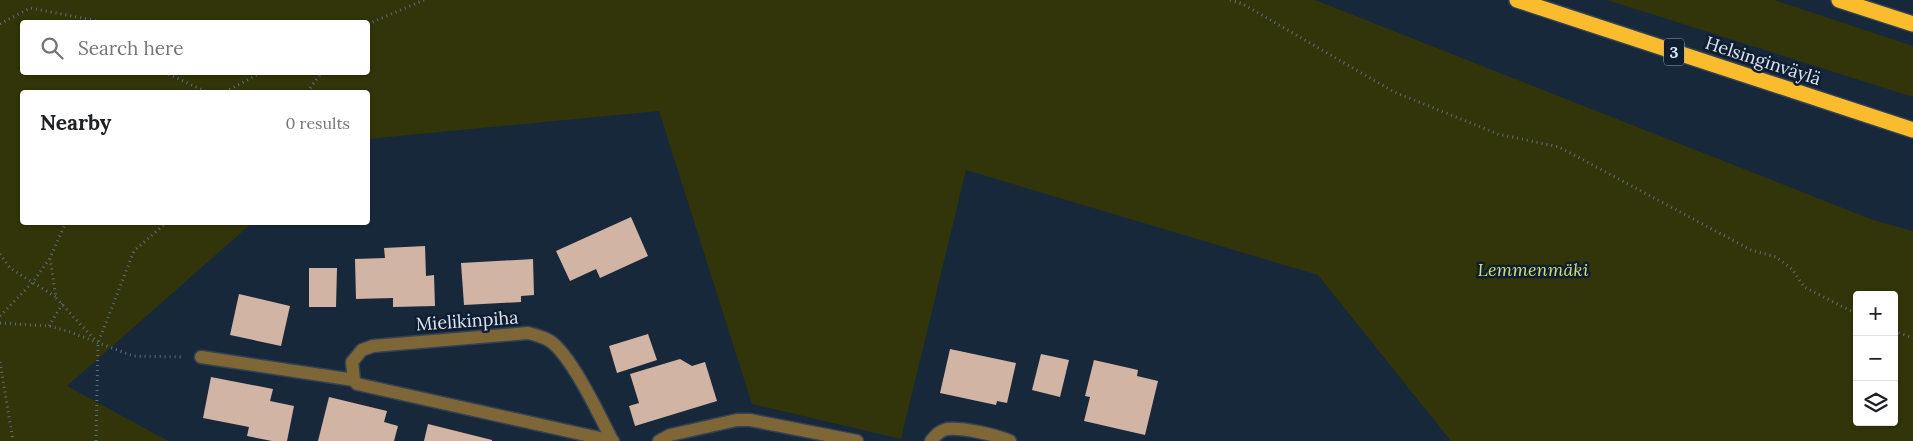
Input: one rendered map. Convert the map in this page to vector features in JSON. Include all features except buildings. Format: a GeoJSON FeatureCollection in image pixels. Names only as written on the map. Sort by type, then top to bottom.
{"type":"FeatureCollection","features":[{"type":"Feature","properties":{"kind":"highway","name":"Helsinginväylä"},"geometry":{"type":"LineString","coordinates":[[1516,0],[1913,130]]}},
{"type":"Feature","properties":{"kind":"highway"},"geometry":{"type":"LineString","coordinates":[[1840,0],[1913,24]]}},
{"type":"Feature","properties":{"kind":"street","name":"Mielikinpiha"},"geometry":{"type":"LineString","coordinates":[[354,380],[352,362],[362,350],[373,346],[528,334],[538,336],[550,340],[560,350],[598,411],[612,441]]}},
{"type":"Feature","properties":{"kind":"street","name":"Mielikinpiha"},"geometry":{"type":"LineString","coordinates":[[201,357],[354,380],[358,384],[612,441]]}},
{"type":"Feature","properties":{"kind":"street"},"geometry":{"type":"LineString","coordinates":[[659,441],[670,435],[737,420],[750,420],[857,441]]}},
{"type":"Feature","properties":{"kind":"street"},"geometry":{"type":"LineString","coordinates":[[931,441],[937,433],[947,429],[960,429],[1010,441]]}},
{"type":"Feature","properties":{"kind":"path"},"geometry":{"type":"LineString","coordinates":[[370,23],[424,0]]}},
{"type":"Feature","properties":{"kind":"path"},"geometry":{"type":"LineString","coordinates":[[1230,0],[1243,4],[1394,92],[1498,134],[1560,147],[1751,250],[1776,257],[1792,269],[1804,287],[1853,312]]}},
{"type":"Feature","properties":{"kind":"path"},"geometry":{"type":"LineString","coordinates":[[0,24],[30,8],[93,20]]}},
{"type":"Feature","properties":{"kind":"path"},"geometry":{"type":"LineString","coordinates":[[170,75],[203,90]]}},
{"type":"Feature","properties":{"kind":"path"},"geometry":{"type":"LineString","coordinates":[[229,90],[256,75]]}},
{"type":"Feature","properties":{"kind":"path"},"geometry":{"type":"LineString","coordinates":[[308,90],[320,75]]}},
{"type":"Feature","properties":{"kind":"path"},"geometry":{"type":"LineString","coordinates":[[0,316],[33,282],[50,258],[65,225]]}},
{"type":"Feature","properties":{"kind":"path"},"geometry":{"type":"LineString","coordinates":[[96,441],[98,343],[134,251],[164,225]]}},
{"type":"Feature","properties":{"kind":"path"},"geometry":{"type":"LineString","coordinates":[[0,254],[10,268],[62,303],[98,343]]}},
{"type":"Feature","properties":{"kind":"path"},"geometry":{"type":"LineString","coordinates":[[50,258],[56,298]]}},
{"type":"Feature","properties":{"kind":"path"},"geometry":{"type":"LineString","coordinates":[[49,326],[62,303]]}},
{"type":"Feature","properties":{"kind":"path"},"geometry":{"type":"LineString","coordinates":[[0,323],[49,326],[133,356],[201,357]]}},
{"type":"Feature","properties":{"kind":"path"},"geometry":{"type":"LineString","coordinates":[[1898,332],[1913,338]]}},
{"type":"Feature","properties":{"kind":"path"},"geometry":{"type":"LineString","coordinates":[[0,362],[13,441]]}},
{"type":"Feature","properties":{"kind":"green space","name":"Lemmenmäki"},"geometry":{"type":"Polygon","coordinates":[[[0,0],[1315,0],[1873,220],[1913,231],[1913,441],[1451,441],[1318,275],[966,170],[901,439],[752,404],[659,111],[370,139],[370,90],[20,90],[20,225],[250,225],[67,386],[168,441],[0,441],[0,0]]]}},
{"type":"Feature","properties":{"kind":"green space"},"geometry":{"type":"Polygon","coordinates":[[[1607,0],[1774,0],[1913,46],[1913,97],[1607,0]]]}}]}
